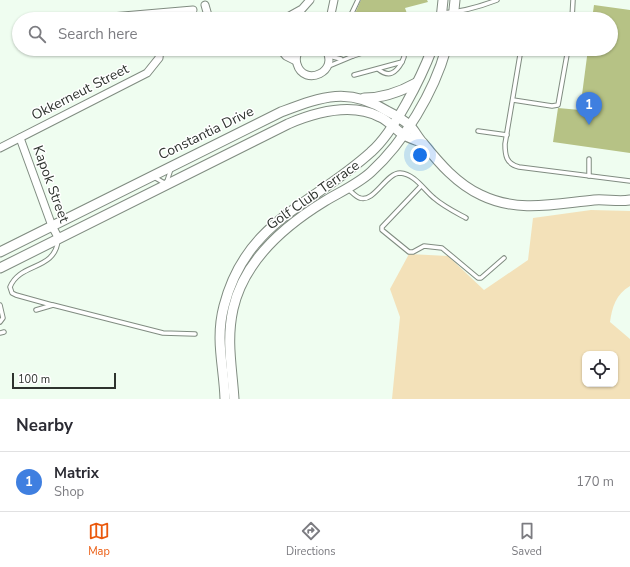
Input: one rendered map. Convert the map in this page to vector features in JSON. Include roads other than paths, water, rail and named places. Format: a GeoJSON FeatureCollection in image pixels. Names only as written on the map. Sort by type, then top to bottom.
{"type":"FeatureCollection","features":[{"type":"Feature","properties":{"kind":"street"},"geometry":{"type":"LineString","coordinates":[[297,12],[302,9],[310,0]]}},
{"type":"Feature","properties":{"kind":"street"},"geometry":{"type":"LineString","coordinates":[[331,12],[334,0]]}},
{"type":"Feature","properties":{"kind":"street"},"geometry":{"type":"LineString","coordinates":[[442,12],[443,0]]}},
{"type":"Feature","properties":{"kind":"street"},"geometry":{"type":"LineString","coordinates":[[454,0],[454,12]]}},
{"type":"Feature","properties":{"kind":"street"},"geometry":{"type":"LineString","coordinates":[[205,5],[207,12]]}},
{"type":"Feature","properties":{"kind":"street"},"geometry":{"type":"LineString","coordinates":[[182,12],[193,10]]}},
{"type":"Feature","properties":{"kind":"street","name":"Okkerneut Street"},"geometry":{"type":"LineString","coordinates":[[0,148],[147,72],[159,56]]}},
{"type":"Feature","properties":{"kind":"street"},"geometry":{"type":"LineString","coordinates":[[286,56],[296,61],[300,71],[310,76],[320,74],[328,66],[327,56]]}},
{"type":"Feature","properties":{"kind":"street"},"geometry":{"type":"LineString","coordinates":[[296,61],[298,56]]}},
{"type":"Feature","properties":{"kind":"street","name":"Golf Club Terrace"},"geometry":{"type":"LineString","coordinates":[[225,399],[219,348],[220,326],[224,306],[233,279],[249,251],[263,234],[280,219],[371,152],[397,117],[417,82],[429,56]]}},
{"type":"Feature","properties":{"kind":"street","name":"Golf Club Terrace"},"geometry":{"type":"LineString","coordinates":[[234,399],[229,337],[234,308],[247,274],[257,258],[274,239],[323,202],[370,173],[404,135],[439,69],[444,56]]}},
{"type":"Feature","properties":{"kind":"street"},"geometry":{"type":"LineString","coordinates":[[362,98],[382,96],[402,90],[417,82]]}},
{"type":"Feature","properties":{"kind":"street","name":"Constantia Drive"},"geometry":{"type":"LineString","coordinates":[[0,252],[281,112],[307,102],[331,96],[362,98],[410,125],[422,143],[450,174],[465,186],[497,202],[528,207],[594,200],[630,200]]}},
{"type":"Feature","properties":{"kind":"street","name":"Constantia Drive"},"geometry":{"type":"LineString","coordinates":[[0,268],[166,184],[288,124],[312,114],[357,110],[380,117],[404,135],[422,143]]}},
{"type":"Feature","properties":{"kind":"street","name":"Kapok Street"},"geometry":{"type":"LineString","coordinates":[[20,138],[58,239]]}},
{"type":"Feature","properties":{"kind":"street"},"geometry":{"type":"LineString","coordinates":[[332,182],[347,188],[347,171]]}},
{"type":"Feature","properties":{"kind":"street","name":"Constantia Drive"},"geometry":{"type":"LineString","coordinates":[[620,201],[630,205]]}},
{"type":"Feature","properties":{"kind":"lane"},"geometry":{"type":"LineString","coordinates":[[352,12],[358,0]]}},
{"type":"Feature","properties":{"kind":"lane"},"geometry":{"type":"LineString","coordinates":[[465,12],[496,0]]}},
{"type":"Feature","properties":{"kind":"lane"},"geometry":{"type":"LineString","coordinates":[[572,12],[573,0]]}},
{"type":"Feature","properties":{"kind":"lane"},"geometry":{"type":"LineString","coordinates":[[334,56],[341,60]]}},
{"type":"Feature","properties":{"kind":"lane"},"geometry":{"type":"LineString","coordinates":[[328,66],[353,56]]}},
{"type":"Feature","properties":{"kind":"lane"},"geometry":{"type":"LineString","coordinates":[[378,69],[384,74],[395,72],[404,56]]}},
{"type":"Feature","properties":{"kind":"lane"},"geometry":{"type":"LineString","coordinates":[[520,56],[507,135],[506,156],[514,166],[630,181]]}},
{"type":"Feature","properties":{"kind":"lane"},"geometry":{"type":"LineString","coordinates":[[513,100],[552,106],[558,105],[567,56]]}},
{"type":"Feature","properties":{"kind":"lane"},"geometry":{"type":"LineString","coordinates":[[354,75],[402,62]]}},
{"type":"Feature","properties":{"kind":"lane"},"geometry":{"type":"LineString","coordinates":[[478,131],[507,135]]}},
{"type":"Feature","properties":{"kind":"lane"},"geometry":{"type":"LineString","coordinates":[[589,159],[589,176]]}},
{"type":"Feature","properties":{"kind":"lane"},"geometry":{"type":"LineString","coordinates":[[152,176],[166,184],[172,166]]}},
{"type":"Feature","properties":{"kind":"lane"},"geometry":{"type":"LineString","coordinates":[[347,188],[359,198],[366,198],[373,194],[393,176],[399,173],[411,176],[433,198],[466,218]]}},
{"type":"Feature","properties":{"kind":"lane"},"geometry":{"type":"LineString","coordinates":[[420,186],[382,227],[382,230],[409,252],[413,252],[424,246],[442,248],[478,278],[481,278],[504,258]]}},
{"type":"Feature","properties":{"kind":"lane"},"geometry":{"type":"LineString","coordinates":[[58,239],[56,252],[53,256],[46,262],[21,273],[15,278],[10,287],[12,293],[163,333],[195,334]]}},
{"type":"Feature","properties":{"kind":"lane"},"geometry":{"type":"LineString","coordinates":[[0,305],[3,314],[0,322]]}},
{"type":"Feature","properties":{"kind":"lane"},"geometry":{"type":"LineString","coordinates":[[36,310],[53,305]]}},
{"type":"Feature","properties":{"kind":"place","name":"Matrix"},"geometry":{"type":"Point","coordinates":[589,125]}}]}
